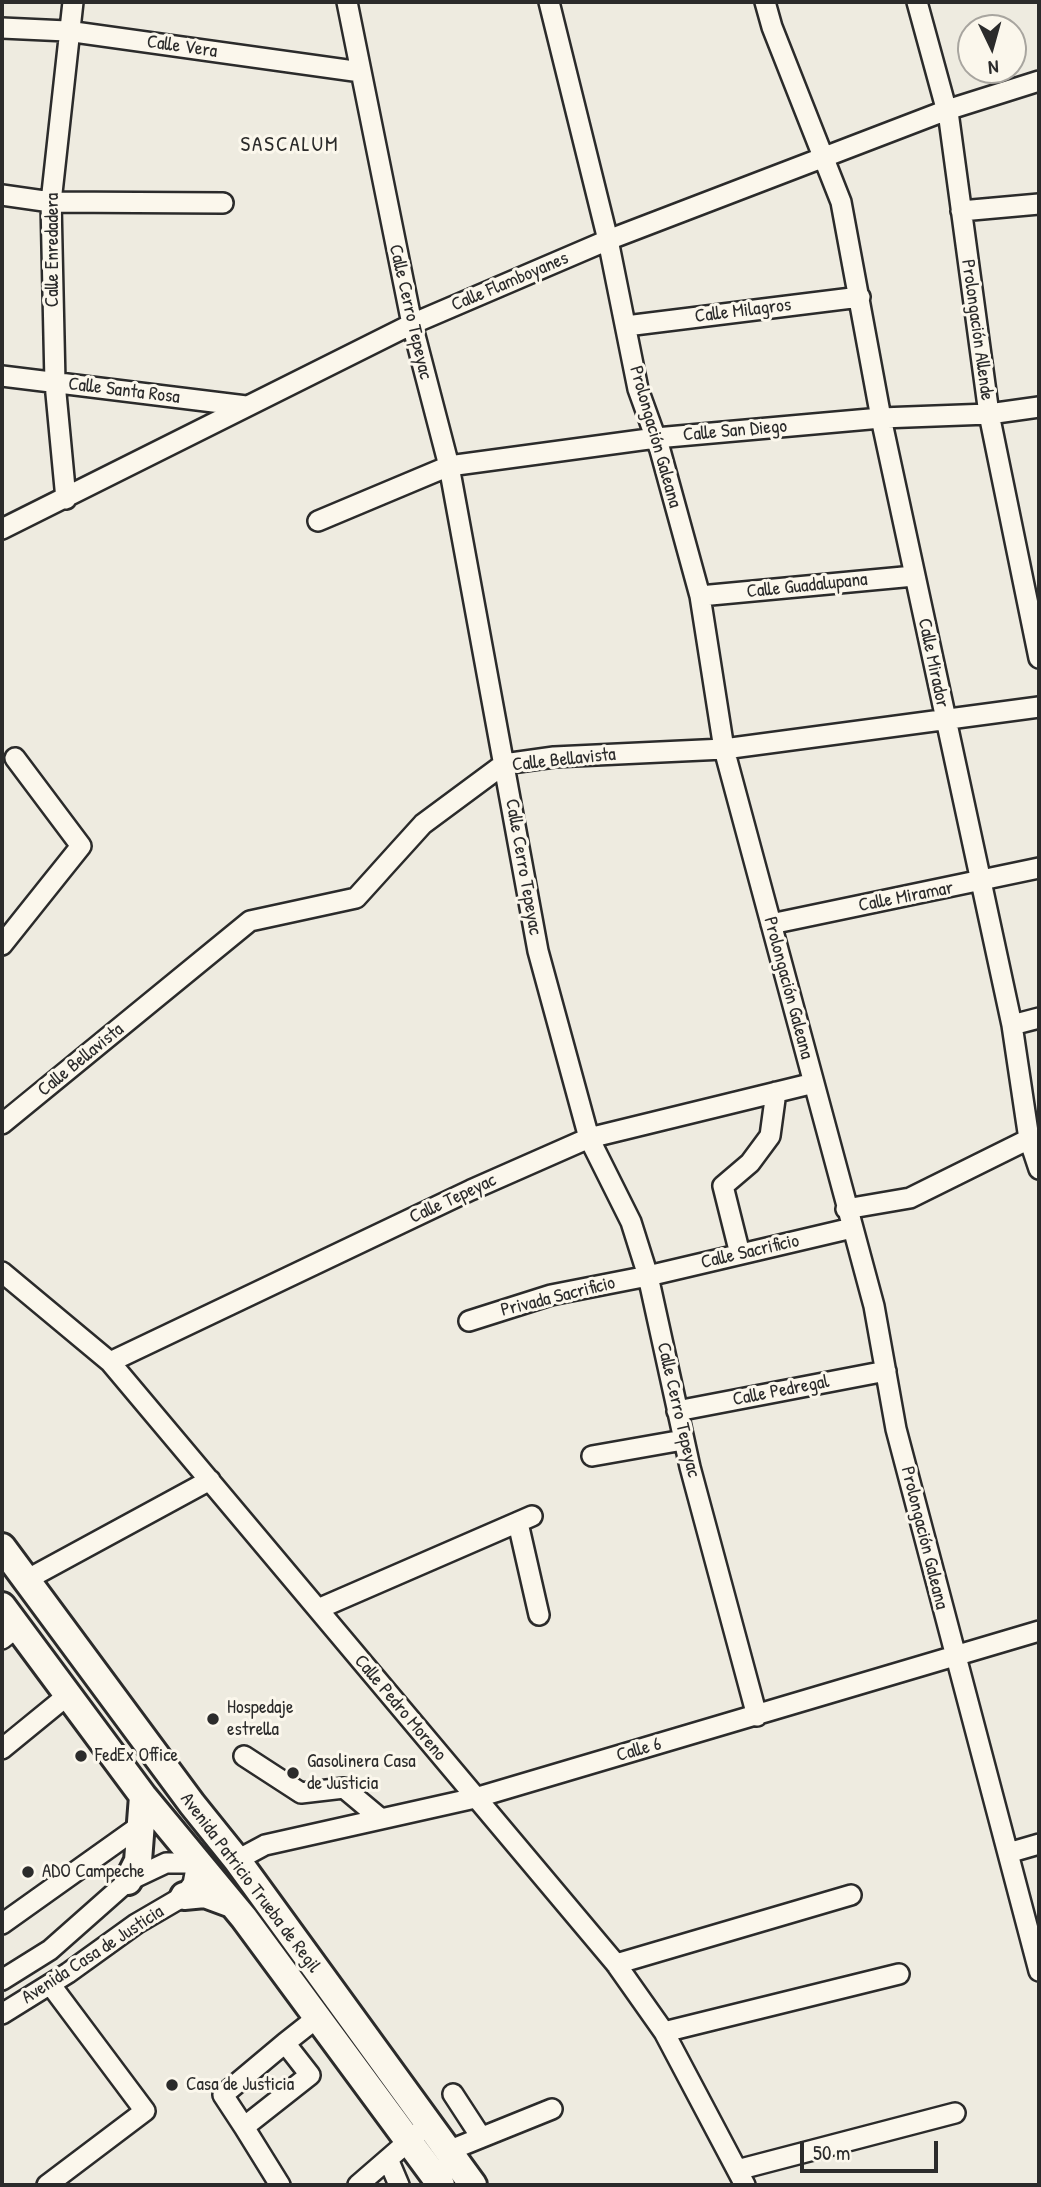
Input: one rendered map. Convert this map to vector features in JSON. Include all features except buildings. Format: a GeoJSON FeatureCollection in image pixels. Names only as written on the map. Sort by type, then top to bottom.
{"type":"FeatureCollection","features":[{"type":"Feature","properties":{"kind":"main road","name":"Avenida Patricio Trueba de Regil"},"geometry":{"type":"LineString","coordinates":[[2,1547],[192,1804],[237,1860],[419,2132],[441,2185]]}},
{"type":"Feature","properties":{"kind":"main road","name":"Avenida Patricio Trueba de Regil"},"geometry":{"type":"LineString","coordinates":[[2,1606],[10,1633],[68,1695],[143,1796],[234,1904],[318,2017],[419,2132],[448,2151],[473,2185]]}},
{"type":"Feature","properties":{"kind":"main road"},"geometry":{"type":"LineString","coordinates":[[128,1881],[138,1861],[143,1796]]}},
{"type":"Feature","properties":{"kind":"main road"},"geometry":{"type":"LineString","coordinates":[[192,1804],[201,1832],[201,1857],[197,1863]]}},
{"type":"Feature","properties":{"kind":"main road"},"geometry":{"type":"LineString","coordinates":[[197,1863],[237,1860]]}},
{"type":"Feature","properties":{"kind":"main road"},"geometry":{"type":"LineString","coordinates":[[234,1904],[228,1872],[237,1860]]}},
{"type":"Feature","properties":{"kind":"main road"},"geometry":{"type":"LineString","coordinates":[[184,1896],[205,1894],[234,1904]]}},
{"type":"Feature","properties":{"kind":"street","name":"Calle Enredadera"},"geometry":{"type":"LineString","coordinates":[[66,499],[55,383],[51,202],[67,31],[73,2]]}},
{"type":"Feature","properties":{"kind":"street","name":"Calle Cerro Tepeyac"},"geometry":{"type":"LineString","coordinates":[[347,2],[412,324],[449,466],[538,951],[589,1138],[631,1222],[648,1276],[683,1440],[757,1716]]}},
{"type":"Feature","properties":{"kind":"street","name":"Prolongación Galeana"},"geometry":{"type":"LineString","coordinates":[[549,2],[608,240],[638,389],[656,438],[699,596],[724,749],[874,1306],[896,1429],[1039,1971]]}},
{"type":"Feature","properties":{"kind":"street","name":"Calle Mirador"},"geometry":{"type":"LineString","coordinates":[[765,2],[772,27],[841,202],[881,418],[1012,1025],[1039,1170]]}},
{"type":"Feature","properties":{"kind":"street","name":"Prolongación Allende"},"geometry":{"type":"LineString","coordinates":[[917,2],[947,110],[989,414],[1039,659]]}},
{"type":"Feature","properties":{"kind":"street","name":"Calle Vera"},"geometry":{"type":"LineString","coordinates":[[2,28],[67,31],[361,72]]}},
{"type":"Feature","properties":{"kind":"street","name":"Calle Flamboyanes"},"geometry":{"type":"LineString","coordinates":[[2,529],[412,324],[608,240],[947,110],[1039,81]]}},
{"type":"Feature","properties":{"kind":"street"},"geometry":{"type":"LineString","coordinates":[[2,195],[51,202],[223,204]]}},
{"type":"Feature","properties":{"kind":"street"},"geometry":{"type":"LineString","coordinates":[[961,211],[1039,204]]}},
{"type":"Feature","properties":{"kind":"street","name":"Calle Milagros"},"geometry":{"type":"LineString","coordinates":[[626,326],[860,297]]}},
{"type":"Feature","properties":{"kind":"street","name":"Calle Santa Rosa"},"geometry":{"type":"LineString","coordinates":[[2,376],[246,406]]}},
{"type":"Feature","properties":{"kind":"street","name":"Calle San Diego"},"geometry":{"type":"LineString","coordinates":[[318,521],[449,466],[656,438],[881,418],[989,414],[1039,407]]}},
{"type":"Feature","properties":{"kind":"street","name":"Calle Guadalupana"},"geometry":{"type":"LineString","coordinates":[[699,596],[914,576]]}},
{"type":"Feature","properties":{"kind":"street","name":"Calle Bellavista"},"geometry":{"type":"LineString","coordinates":[[2,1124],[250,921],[356,898],[423,824],[504,765],[554,757],[724,749],[1039,707]]}},
{"type":"Feature","properties":{"kind":"street"},"geometry":{"type":"LineString","coordinates":[[2,945],[81,846],[15,758]]}},
{"type":"Feature","properties":{"kind":"street","name":"Calle Miramar"},"geometry":{"type":"LineString","coordinates":[[771,924],[1039,869]]}},
{"type":"Feature","properties":{"kind":"street"},"geometry":{"type":"LineString","coordinates":[[1012,1025],[1039,1018]]}},
{"type":"Feature","properties":{"kind":"street","name":"Calle Tepeyac"},"geometry":{"type":"LineString","coordinates":[[110,1362],[471,1189],[589,1138],[814,1083]]}},
{"type":"Feature","properties":{"kind":"street"},"geometry":{"type":"LineString","coordinates":[[740,1254],[723,1186],[750,1163],[770,1136],[776,1092]]}},
{"type":"Feature","properties":{"kind":"street"},"geometry":{"type":"LineString","coordinates":[[846,1209],[910,1198],[1034,1139]]}},
{"type":"Feature","properties":{"kind":"street","name":"Calle Sacrificio"},"geometry":{"type":"LineString","coordinates":[[648,1276],[852,1228]]}},
{"type":"Feature","properties":{"kind":"street","name":"Calle Pedro Moreno"},"geometry":{"type":"LineString","coordinates":[[2,1272],[110,1362],[616,1964],[664,2032],[741,2177]]}},
{"type":"Feature","properties":{"kind":"street","name":"Privada Sacrificio"},"geometry":{"type":"LineString","coordinates":[[469,1321],[551,1295],[648,1276]]}},
{"type":"Feature","properties":{"kind":"street","name":"Calle Pedregal"},"geometry":{"type":"LineString","coordinates":[[677,1412],[886,1371]]}},
{"type":"Feature","properties":{"kind":"street"},"geometry":{"type":"LineString","coordinates":[[592,1455],[683,1440]]}},
{"type":"Feature","properties":{"kind":"street"},"geometry":{"type":"LineString","coordinates":[[26,1580],[210,1480]]}},
{"type":"Feature","properties":{"kind":"street"},"geometry":{"type":"LineString","coordinates":[[318,1609],[525,1519],[539,1615]]}},
{"type":"Feature","properties":{"kind":"street","name":"Calle 6"},"geometry":{"type":"LineString","coordinates":[[237,1860],[265,1845],[475,1798],[1039,1631]]}},
{"type":"Feature","properties":{"kind":"street"},"geometry":{"type":"LineString","coordinates":[[2,1749],[68,1695]]}},
{"type":"Feature","properties":{"kind":"street"},"geometry":{"type":"LineString","coordinates":[[244,1756],[301,1793],[344,1788],[381,1819]]}},
{"type":"Feature","properties":{"kind":"street"},"geometry":{"type":"LineString","coordinates":[[2,1924],[141,1825]]}},
{"type":"Feature","properties":{"kind":"street"},"geometry":{"type":"LineString","coordinates":[[1008,1853],[1039,1844]]}},
{"type":"Feature","properties":{"kind":"street","name":"Avenida Casa de Justicia"},"geometry":{"type":"LineString","coordinates":[[2,1980],[50,1950],[128,1881],[166,1863],[197,1863]]}},
{"type":"Feature","properties":{"kind":"street"},"geometry":{"type":"LineString","coordinates":[[184,1896],[194,1884],[197,1863]]}},
{"type":"Feature","properties":{"kind":"street"},"geometry":{"type":"LineString","coordinates":[[616,1964],[851,1895]]}},
{"type":"Feature","properties":{"kind":"street","name":"Avenida Casa de Justicia"},"geometry":{"type":"LineString","coordinates":[[2,2014],[68,1973],[136,1924],[184,1896]]}},
{"type":"Feature","properties":{"kind":"street"},"geometry":{"type":"LineString","coordinates":[[50,1950],[68,1973]]}},
{"type":"Feature","properties":{"kind":"street"},"geometry":{"type":"LineString","coordinates":[[664,2032],[899,1974]]}},
{"type":"Feature","properties":{"kind":"street"},"geometry":{"type":"LineString","coordinates":[[47,2185],[145,2110],[50,1984]]}},
{"type":"Feature","properties":{"kind":"street"},"geometry":{"type":"LineString","coordinates":[[280,2185],[223,2095],[318,2017]]}},
{"type":"Feature","properties":{"kind":"street"},"geometry":{"type":"LineString","coordinates":[[244,2127],[310,2075],[285,2043]]}},
{"type":"Feature","properties":{"kind":"street"},"geometry":{"type":"LineString","coordinates":[[453,2094],[481,2137]]}},
{"type":"Feature","properties":{"kind":"street"},"geometry":{"type":"LineString","coordinates":[[448,2151],[552,2109]]}},
{"type":"Feature","properties":{"kind":"street"},"geometry":{"type":"LineString","coordinates":[[741,2177],[955,2113]]}},
{"type":"Feature","properties":{"kind":"street"},"geometry":{"type":"LineString","coordinates":[[358,2185],[419,2132]]}},
{"type":"Feature","properties":{"kind":"street"},"geometry":{"type":"LineString","coordinates":[[388,2159],[399,2185]]}},
{"type":"Feature","properties":{"kind":"place","name":"Hospedaje estrella"},"geometry":{"type":"Point","coordinates":[213,1719]}},
{"type":"Feature","properties":{"kind":"place","name":"FedEx Office"},"geometry":{"type":"Point","coordinates":[81,1756]}},
{"type":"Feature","properties":{"kind":"place","name":"Gasolinera Casa de Justicia"},"geometry":{"type":"Point","coordinates":[293,1773]}},
{"type":"Feature","properties":{"kind":"place","name":"ADO Campeche"},"geometry":{"type":"Point","coordinates":[28,1872]}},
{"type":"Feature","properties":{"kind":"place","name":"Casa de Justicia"},"geometry":{"type":"Point","coordinates":[172,2085]}},
{"type":"Feature","properties":{"kind":"district","name":"SASCALUM"},"geometry":{"type":"Point","coordinates":[290,145]}}]}
